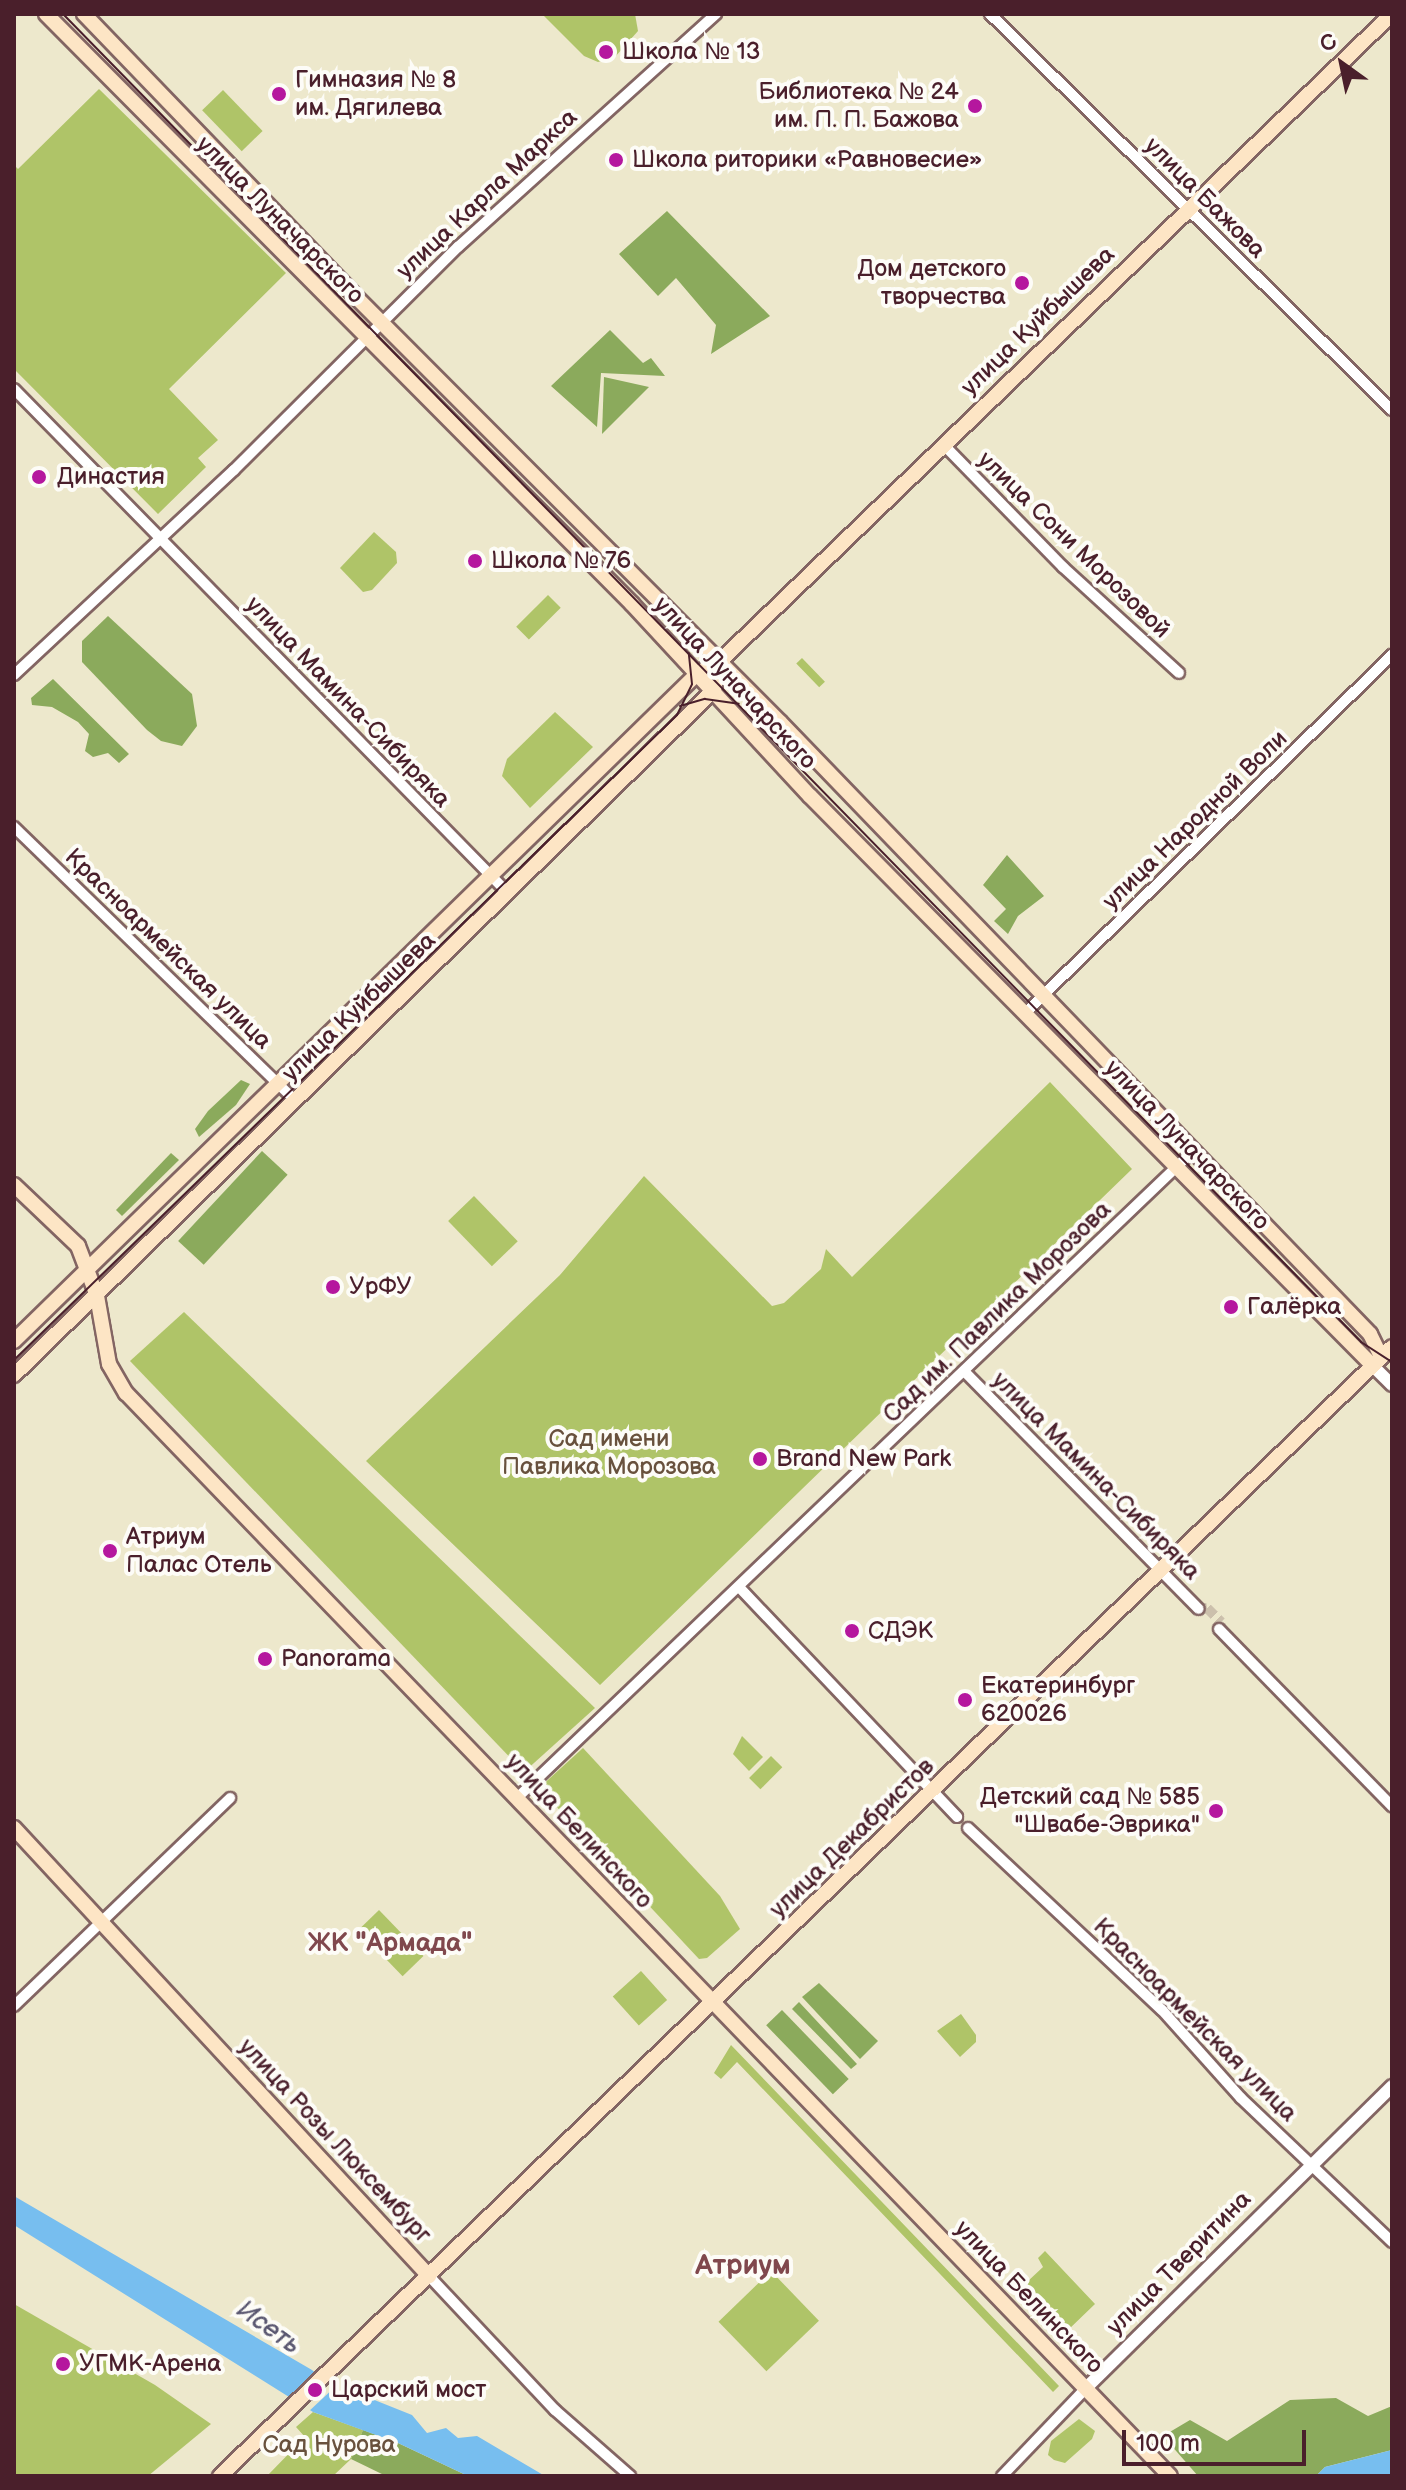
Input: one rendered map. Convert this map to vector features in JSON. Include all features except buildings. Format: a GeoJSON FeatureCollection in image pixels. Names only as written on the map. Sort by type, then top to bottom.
{"type":"FeatureCollection","features":[{"type":"Feature","properties":{"kind":"main road","name":"улица Луначарского"},"geometry":{"type":"LineString","coordinates":[[46,14],[698,673],[1177,1166],[1382,1356]]}},
{"type":"Feature","properties":{"kind":"main road","name":"улица Луначарского"},"geometry":{"type":"LineString","coordinates":[[84,14],[381,322],[719,662],[1370,1334],[1382,1356]]}},
{"type":"Feature","properties":{"kind":"main road","name":"улица Куйбышева"},"geometry":{"type":"LineString","coordinates":[[14,1341],[698,673],[719,662],[1187,208],[1392,14]]}},
{"type":"Feature","properties":{"kind":"main road"},"geometry":{"type":"LineString","coordinates":[[714,690],[719,662]]}},
{"type":"Feature","properties":{"kind":"main road","name":"улица Куйбышева"},"geometry":{"type":"LineString","coordinates":[[14,1375],[714,690]]}},
{"type":"Feature","properties":{"kind":"main road","name":"улица Белинского"},"geometry":{"type":"LineString","coordinates":[[14,1185],[78,1246],[97,1296],[109,1364],[126,1393],[1170,2476]]}},
{"type":"Feature","properties":{"kind":"main road","name":"улица Декабристов"},"geometry":{"type":"LineString","coordinates":[[220,2476],[1382,1356]]}},
{"type":"Feature","properties":{"kind":"main road","name":"улица Розы Люксембург"},"geometry":{"type":"LineString","coordinates":[[14,1828],[429,2276]]}},
{"type":"Feature","properties":{"kind":"street","name":"улица Карла Маркса"},"geometry":{"type":"LineString","coordinates":[[14,675],[162,539],[381,322],[716,14]]}},
{"type":"Feature","properties":{"kind":"street","name":"улица Бажова"},"geometry":{"type":"LineString","coordinates":[[990,14],[1392,410]]}},
{"type":"Feature","properties":{"kind":"street","name":"улица Мамина-Сибиряка"},"geometry":{"type":"LineString","coordinates":[[14,389],[507,892]]}},
{"type":"Feature","properties":{"kind":"street","name":"улица Сони Морозовой"},"geometry":{"type":"LineString","coordinates":[[943,444],[1063,567],[1179,673]]}},
{"type":"Feature","properties":{"kind":"street","name":"улица Народной Воли"},"geometry":{"type":"LineString","coordinates":[[1025,1013],[1392,655]]}},
{"type":"Feature","properties":{"kind":"street","name":"Красноармейская улица"},"geometry":{"type":"LineString","coordinates":[[14,827],[295,1100]]}},
{"type":"Feature","properties":{"kind":"street","name":"Сад им. Павлика Морозова"},"geometry":{"type":"LineString","coordinates":[[517,1798],[1192,1152]]}},
{"type":"Feature","properties":{"kind":"street","name":"улица Луначарского"},"geometry":{"type":"LineString","coordinates":[[1382,1356],[1391,1384]]}},
{"type":"Feature","properties":{"kind":"street","name":"улица Мамина-Сибиряка"},"geometry":{"type":"LineString","coordinates":[[964,1371],[1199,1609]]}},
{"type":"Feature","properties":{"kind":"street"},"geometry":{"type":"LineString","coordinates":[[739,1587],[957,1817]]}},
{"type":"Feature","properties":{"kind":"street"},"geometry":{"type":"LineString","coordinates":[[1219,1629],[1392,1806]]}},
{"type":"Feature","properties":{"kind":"street"},"geometry":{"type":"LineString","coordinates":[[14,2006],[104,1924],[230,1798]]}},
{"type":"Feature","properties":{"kind":"street","name":"Красноармейская улица"},"geometry":{"type":"LineString","coordinates":[[968,1828],[1162,2010],[1241,2098],[1392,2242]]}},
{"type":"Feature","properties":{"kind":"street","name":"улица Тверитина"},"geometry":{"type":"LineString","coordinates":[[1002,2476],[1311,2163],[1392,2086]]}},
{"type":"Feature","properties":{"kind":"street","name":"улица Розы Люксембург"},"geometry":{"type":"LineString","coordinates":[[429,2276],[555,2410],[630,2476]]}},
{"type":"Feature","properties":{"kind":"green space"},"geometry":{"type":"Polygon","coordinates":[[[542,14],[635,14],[638,31],[615,57],[598,62],[584,56],[542,14]]]}},
{"type":"Feature","properties":{"kind":"green space"},"geometry":{"type":"Polygon","coordinates":[[[99,89],[286,273],[169,389],[218,440],[198,458],[206,467],[158,514],[14,369],[14,165],[18,169],[99,89]]]}},
{"type":"Feature","properties":{"kind":"green space"},"geometry":{"type":"Polygon","coordinates":[[[223,90],[263,131],[242,151],[202,110],[223,90]]]}},
{"type":"Feature","properties":{"kind":"green space"},"geometry":{"type":"Polygon","coordinates":[[[667,211],[770,316],[711,354],[716,325],[676,278],[658,296],[619,254],[667,211]]]}},
{"type":"Feature","properties":{"kind":"green space"},"geometry":{"type":"Polygon","coordinates":[[[610,330],[643,363],[651,358],[665,376],[601,373],[597,427],[551,386],[610,330]]]}},
{"type":"Feature","properties":{"kind":"green space"},"geometry":{"type":"Polygon","coordinates":[[[604,377],[649,387],[602,434],[604,377]]]}},
{"type":"Feature","properties":{"kind":"green space"},"geometry":{"type":"Polygon","coordinates":[[[374,532],[396,552],[397,563],[372,590],[363,592],[340,568],[374,532]]]}},
{"type":"Feature","properties":{"kind":"green space"},"geometry":{"type":"Polygon","coordinates":[[[548,595],[561,608],[529,640],[516,627],[548,595]]]}},
{"type":"Feature","properties":{"kind":"green space"},"geometry":{"type":"Polygon","coordinates":[[[108,616],[192,694],[197,726],[182,746],[161,741],[147,730],[82,662],[82,641],[108,616]]]}},
{"type":"Feature","properties":{"kind":"green space"},"geometry":{"type":"Polygon","coordinates":[[[802,658],[825,682],[819,687],[796,664],[802,658]]]}},
{"type":"Feature","properties":{"kind":"green space"},"geometry":{"type":"Polygon","coordinates":[[[53,679],[129,754],[119,763],[108,753],[93,757],[85,751],[89,734],[78,722],[52,707],[32,705],[31,698],[53,679]]]}},
{"type":"Feature","properties":{"kind":"green space"},"geometry":{"type":"Polygon","coordinates":[[[555,712],[593,747],[530,808],[502,776],[507,759],[555,712]]]}},
{"type":"Feature","properties":{"kind":"green space"},"geometry":{"type":"Polygon","coordinates":[[[1007,855],[1044,896],[1018,916],[1008,934],[994,921],[1006,909],[983,885],[1007,855]]]}},
{"type":"Feature","properties":{"kind":"green space"},"geometry":{"type":"Polygon","coordinates":[[[241,1080],[250,1084],[236,1105],[199,1137],[195,1129],[208,1111],[241,1080]]]}},
{"type":"Feature","properties":{"kind":"green space","name":"Сад имени Павлика Морозова"},"geometry":{"type":"Polygon","coordinates":[[[1050,1082],[1132,1169],[600,1685],[366,1461],[560,1275],[644,1176],[772,1306],[784,1303],[821,1269],[826,1249],[852,1277],[1050,1082]]]}},
{"type":"Feature","properties":{"kind":"green space"},"geometry":{"type":"Polygon","coordinates":[[[262,1151],[288,1175],[204,1265],[178,1241],[262,1151]]]}},
{"type":"Feature","properties":{"kind":"green space"},"geometry":{"type":"Polygon","coordinates":[[[171,1153],[179,1160],[122,1216],[116,1210],[171,1153]]]}},
{"type":"Feature","properties":{"kind":"green space"},"geometry":{"type":"Polygon","coordinates":[[[474,1196],[518,1241],[492,1266],[448,1221],[474,1196]]]}},
{"type":"Feature","properties":{"kind":"green space"},"geometry":{"type":"Polygon","coordinates":[[[184,1312],[595,1708],[524,1772],[130,1361],[184,1312]]]}},
{"type":"Feature","properties":{"kind":"green space"},"geometry":{"type":"Polygon","coordinates":[[[742,1736],[763,1757],[749,1771],[733,1754],[742,1736]]]}},
{"type":"Feature","properties":{"kind":"green space"},"geometry":{"type":"Polygon","coordinates":[[[583,1748],[720,1896],[740,1929],[707,1958],[699,1959],[539,1788],[583,1748]]]}},
{"type":"Feature","properties":{"kind":"green space"},"geometry":{"type":"Polygon","coordinates":[[[771,1756],[782,1767],[760,1789],[749,1778],[771,1756]]]}},
{"type":"Feature","properties":{"kind":"green space"},"geometry":{"type":"Polygon","coordinates":[[[379,1910],[423,1956],[403,1976],[358,1930],[379,1910]]]}},
{"type":"Feature","properties":{"kind":"green space"},"geometry":{"type":"Polygon","coordinates":[[[641,1971],[667,2000],[639,2025],[613,1996],[641,1971]]]}},
{"type":"Feature","properties":{"kind":"green space"},"geometry":{"type":"Polygon","coordinates":[[[819,1983],[878,2041],[860,2059],[802,1997],[819,1983]]]}},
{"type":"Feature","properties":{"kind":"green space"},"geometry":{"type":"Polygon","coordinates":[[[799,2002],[857,2064],[851,2069],[792,2009],[799,2002]]]}},
{"type":"Feature","properties":{"kind":"green space"},"geometry":{"type":"Polygon","coordinates":[[[782,2010],[849,2079],[833,2094],[766,2025],[782,2010]]]}},
{"type":"Feature","properties":{"kind":"green space"},"geometry":{"type":"Polygon","coordinates":[[[961,2014],[976,2035],[976,2042],[960,2057],[937,2031],[961,2014]]]}},
{"type":"Feature","properties":{"kind":"green space"},"geometry":{"type":"Polygon","coordinates":[[[731,2045],[1059,2386],[1053,2392],[737,2062],[721,2079],[714,2073],[731,2045]]]}},
{"type":"Feature","properties":{"kind":"green space"},"geometry":{"type":"Polygon","coordinates":[[[1045,2251],[1095,2304],[1067,2331],[1033,2299],[1027,2282],[1043,2267],[1038,2258],[1045,2251]]]}},
{"type":"Feature","properties":{"kind":"green space"},"geometry":{"type":"Polygon","coordinates":[[[771,2271],[819,2321],[766,2371],[718,2322],[771,2271]]]}},
{"type":"Feature","properties":{"kind":"green space","name":"УГМК-Арена"},"geometry":{"type":"Polygon","coordinates":[[[14,2304],[155,2385],[211,2424],[148,2476],[14,2476],[14,2304]]]}},
{"type":"Feature","properties":{"kind":"green space"},"geometry":{"type":"Polygon","coordinates":[[[1336,2398],[1368,2416],[1392,2406],[1392,2450],[1325,2467],[1316,2476],[1198,2476],[1163,2436],[1190,2420],[1227,2441],[1290,2400],[1336,2398]]]}},
{"type":"Feature","properties":{"kind":"green space","name":"Сад Нурова"},"geometry":{"type":"Polygon","coordinates":[[[313,2412],[363,2430],[351,2459],[333,2476],[267,2476],[305,2437],[296,2427],[313,2412]]]}},
{"type":"Feature","properties":{"kind":"green space"},"geometry":{"type":"Polygon","coordinates":[[[1079,2419],[1095,2431],[1092,2439],[1065,2463],[1054,2460],[1048,2455],[1051,2441],[1079,2419]]]}},
{"type":"Feature","properties":{"kind":"green space"},"geometry":{"type":"Polygon","coordinates":[[[363,2430],[468,2476],[386,2476],[351,2459],[363,2430]]]}},
{"type":"Feature","properties":{"kind":"water"},"geometry":{"type":"Polygon","coordinates":[[[14,2196],[312,2370],[337,2391],[357,2393],[412,2415],[427,2433],[446,2428],[458,2438],[477,2436],[545,2476],[468,2476],[398,2443],[313,2412],[14,2225],[14,2196]]]}},
{"type":"Feature","properties":{"kind":"water"},"geometry":{"type":"Polygon","coordinates":[[[1392,2450],[1392,2476],[1316,2476],[1325,2467],[1392,2450]]]}},
{"type":"Feature","properties":{"kind":"pier"},"geometry":{"type":"Polygon","coordinates":[[[318,2370],[337,2385],[307,2413],[287,2400],[318,2370]]]}},
{"type":"Feature","properties":{"kind":"tunnel"},"geometry":{"type":"LineString","coordinates":[[1199,1609],[1207,1608],[1221,1622],[1219,1629]]}},
{"type":"Feature","properties":{"kind":"tram line"},"geometry":{"type":"LineString","coordinates":[[63,14],[1361,1342],[1392,1362]]}},
{"type":"Feature","properties":{"kind":"tram line"},"geometry":{"type":"LineString","coordinates":[[14,1360],[677,715],[692,684],[689,653]]}},
{"type":"Feature","properties":{"kind":"tram line"},"geometry":{"type":"LineString","coordinates":[[680,706],[705,699],[739,704]]}},
{"type":"Feature","properties":{"kind":"place","name":"Школа № 13"},"geometry":{"type":"Point","coordinates":[606,52]}},
{"type":"Feature","properties":{"kind":"place","name":"Гимназия № 8 им. Дягилева"},"geometry":{"type":"Point","coordinates":[279,94]}},
{"type":"Feature","properties":{"kind":"place","name":"Библиотека № 24 им. П. П. Бажова"},"geometry":{"type":"Point","coordinates":[975,106]}},
{"type":"Feature","properties":{"kind":"place","name":"Школа риторики «Равновесие»"},"geometry":{"type":"Point","coordinates":[616,160]}},
{"type":"Feature","properties":{"kind":"place","name":"Дом детского творчества"},"geometry":{"type":"Point","coordinates":[1022,283]}},
{"type":"Feature","properties":{"kind":"place","name":"Династия"},"geometry":{"type":"Point","coordinates":[39,477]}},
{"type":"Feature","properties":{"kind":"place","name":"Школа № 76"},"geometry":{"type":"Point","coordinates":[475,561]}},
{"type":"Feature","properties":{"kind":"place","name":"УрФУ"},"geometry":{"type":"Point","coordinates":[333,1287]}},
{"type":"Feature","properties":{"kind":"place","name":"Галёрка"},"geometry":{"type":"Point","coordinates":[1231,1307]}},
{"type":"Feature","properties":{"kind":"place","name":"Brand New Park"},"geometry":{"type":"Point","coordinates":[760,1459]}},
{"type":"Feature","properties":{"kind":"place","name":"Атриум Палас Отель"},"geometry":{"type":"Point","coordinates":[110,1551]}},
{"type":"Feature","properties":{"kind":"place","name":"СДЭК"},"geometry":{"type":"Point","coordinates":[852,1631]}},
{"type":"Feature","properties":{"kind":"place","name":"Panorama"},"geometry":{"type":"Point","coordinates":[265,1659]}},
{"type":"Feature","properties":{"kind":"place","name":"Екатеринбург 620026"},"geometry":{"type":"Point","coordinates":[965,1700]}},
{"type":"Feature","properties":{"kind":"place","name":"Детский сад № 585 \"Швабе-Эврика\""},"geometry":{"type":"Point","coordinates":[1216,1811]}},
{"type":"Feature","properties":{"kind":"place","name":"УГМК-Арена"},"geometry":{"type":"Point","coordinates":[63,2364]}},
{"type":"Feature","properties":{"kind":"place","name":"Царский мост"},"geometry":{"type":"Point","coordinates":[315,2390]}},
{"type":"Feature","properties":{"kind":"district","name":"ЖК \"Армада\""},"geometry":{"type":"Point","coordinates":[390,1944]}},
{"type":"Feature","properties":{"kind":"district","name":"Атриум"},"geometry":{"type":"Point","coordinates":[743,2266]}},
{"type":"Feature","properties":{"kind":"water label","name":"Исеть"},"geometry":{"type":"Point","coordinates":[268,2328]}}]}
